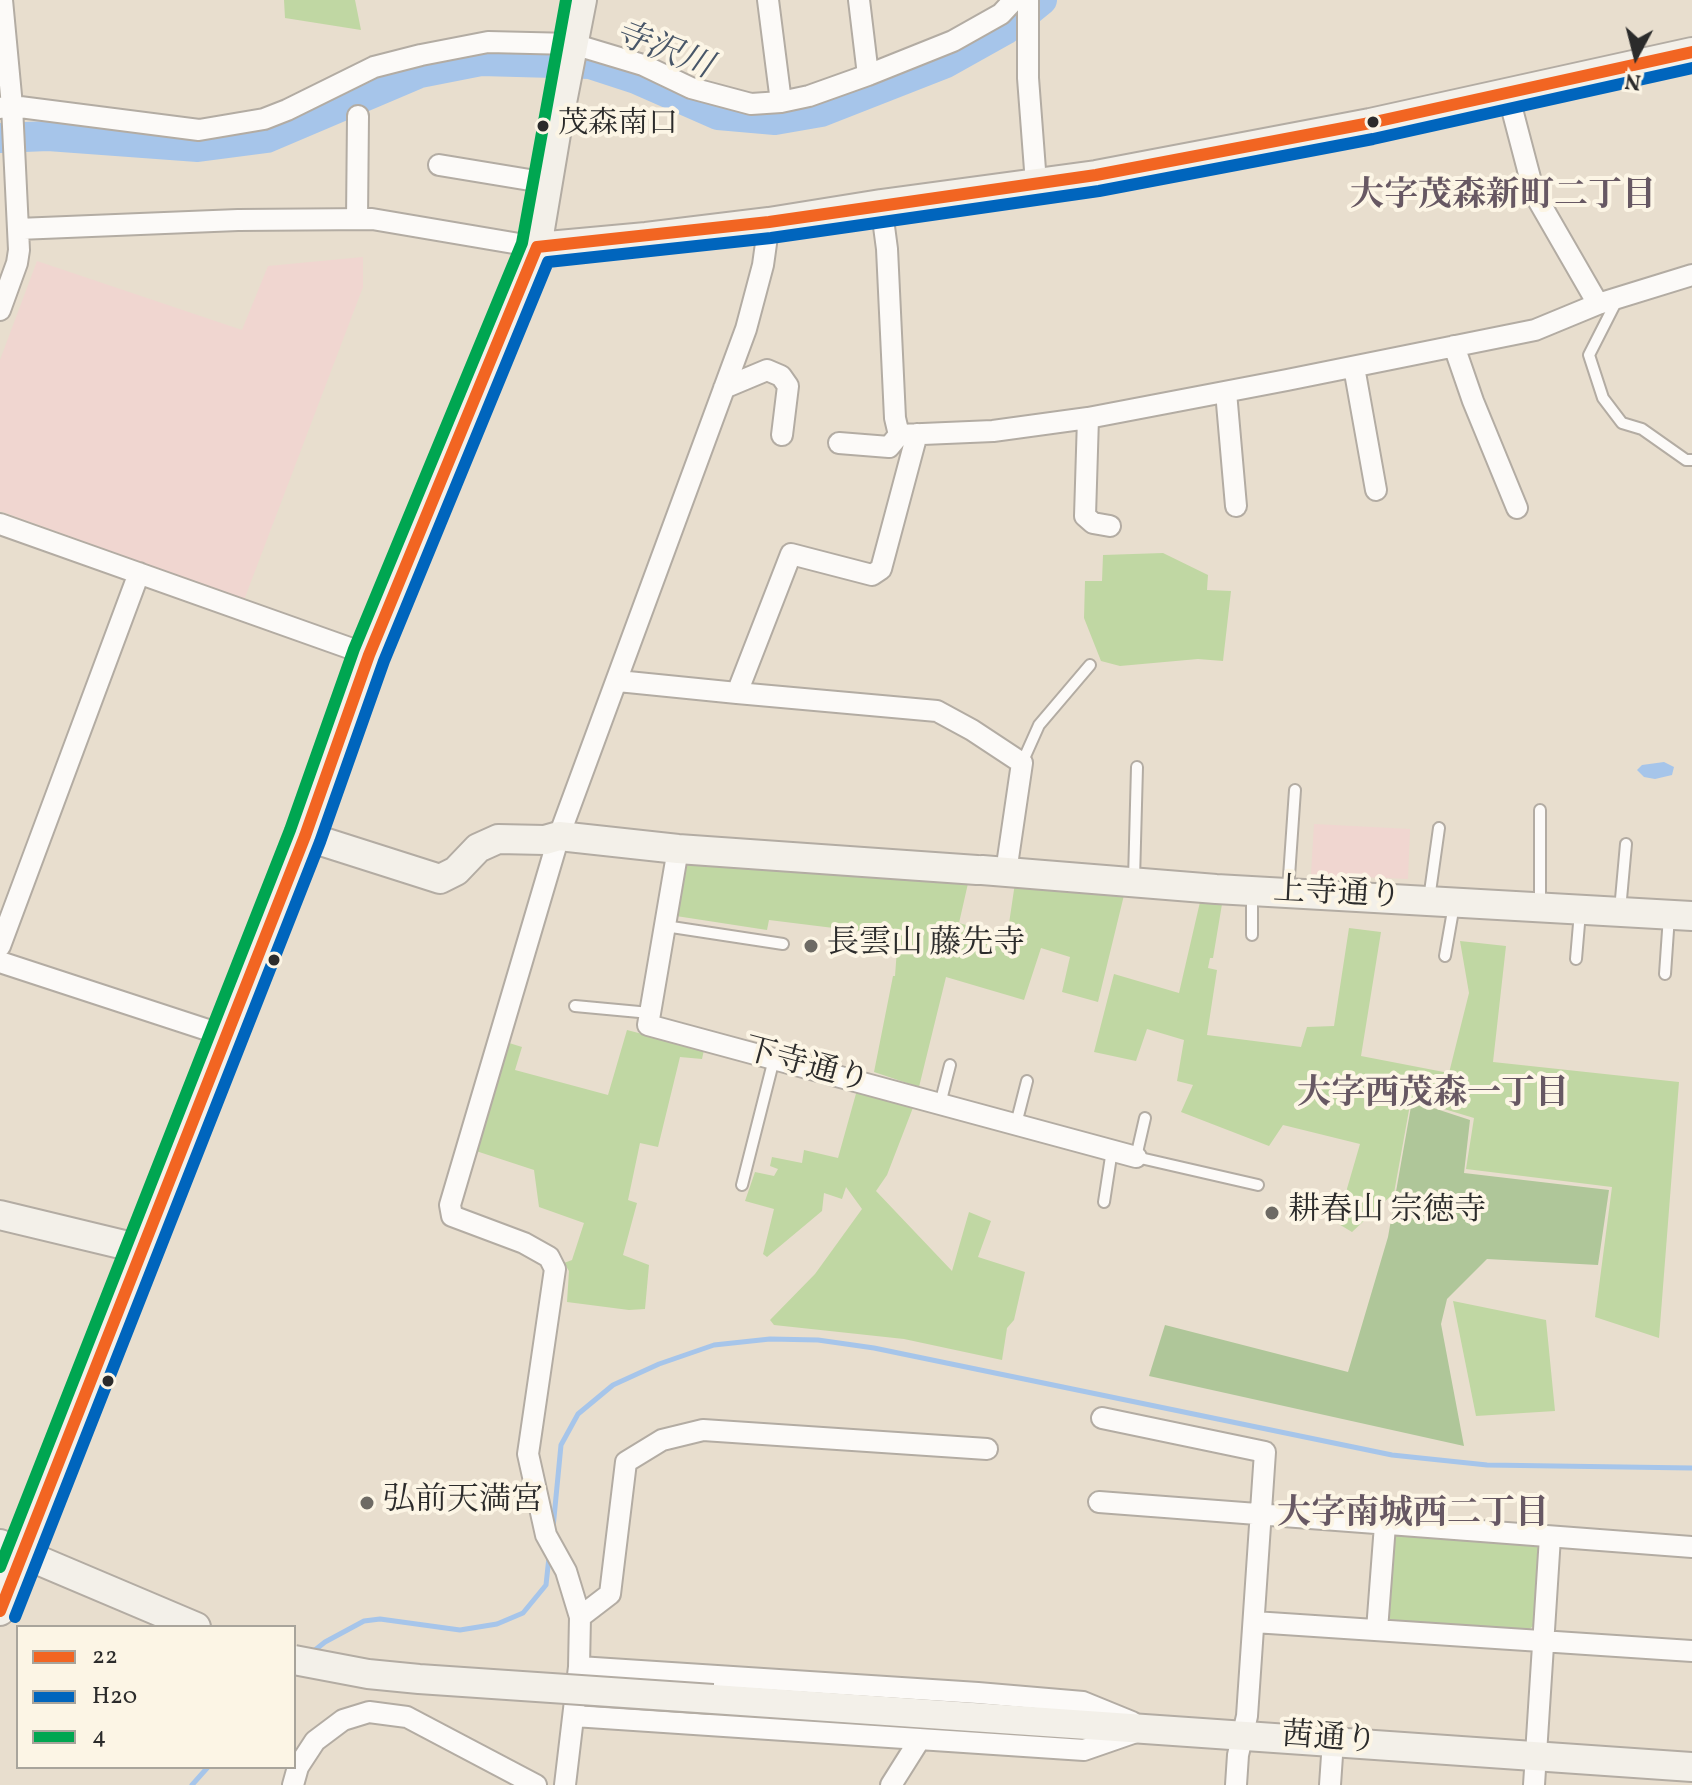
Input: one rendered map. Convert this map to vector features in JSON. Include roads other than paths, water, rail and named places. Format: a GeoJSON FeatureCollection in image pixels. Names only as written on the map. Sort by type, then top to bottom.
{"type":"FeatureCollection","features":[{"type":"Feature","properties":{"kind":"street"},"geometry":{"type":"LineString","coordinates":[[0,310],[17,263],[18,229],[2,0]]}},
{"type":"Feature","properties":{"kind":"street"},"geometry":{"type":"LineString","coordinates":[[0,1611],[12,1549],[141,1249],[305,836],[369,655],[537,247],[582,0]]}},
{"type":"Feature","properties":{"kind":"street"},"geometry":{"type":"LineString","coordinates":[[768,0],[781,102]]}},
{"type":"Feature","properties":{"kind":"street"},"geometry":{"type":"LineString","coordinates":[[859,0],[868,75]]}},
{"type":"Feature","properties":{"kind":"street"},"geometry":{"type":"LineString","coordinates":[[8,110],[199,130],[264,119],[374,67],[488,42],[570,57],[643,65],[691,88],[751,104],[781,102],[809,96],[953,41],[1001,14],[1014,0]]}},
{"type":"Feature","properties":{"kind":"street"},"geometry":{"type":"LineString","coordinates":[[1028,0],[1036,183]]}},
{"type":"Feature","properties":{"kind":"street"},"geometry":{"type":"LineString","coordinates":[[18,229],[238,220],[357,219],[386,221],[537,247],[769,222],[1187,158],[1508,94],[1692,52]]}},
{"type":"Feature","properties":{"kind":"street"},"geometry":{"type":"LineString","coordinates":[[1508,94],[1534,193],[1598,304]]}},
{"type":"Feature","properties":{"kind":"street"},"geometry":{"type":"LineString","coordinates":[[357,219],[358,116]]}},
{"type":"Feature","properties":{"kind":"street"},"geometry":{"type":"LineString","coordinates":[[439,165],[548,183]]}},
{"type":"Feature","properties":{"kind":"street"},"geometry":{"type":"LineString","coordinates":[[881,204],[888,264],[895,418],[908,434]]}},
{"type":"Feature","properties":{"kind":"street"},"geometry":{"type":"LineString","coordinates":[[565,1785],[579,1667],[580,1617],[566,1571],[546,1535],[528,1454],[555,1269],[549,1257],[524,1243],[452,1216],[450,1205],[559,836],[746,329],[763,265],[769,222]]}},
{"type":"Feature","properties":{"kind":"street"},"geometry":{"type":"LineString","coordinates":[[839,443],[889,447],[908,434],[993,431],[1088,418],[1354,367],[1535,330],[1598,304],[1692,275]]}},
{"type":"Feature","properties":{"kind":"street"},"geometry":{"type":"LineString","coordinates":[[1454,346],[1517,508]]}},
{"type":"Feature","properties":{"kind":"street"},"geometry":{"type":"LineString","coordinates":[[1354,367],[1376,490]]}},
{"type":"Feature","properties":{"kind":"street"},"geometry":{"type":"LineString","coordinates":[[724,388],[767,370],[781,376],[788,386],[782,435]]}},
{"type":"Feature","properties":{"kind":"street"},"geometry":{"type":"LineString","coordinates":[[1226,392],[1236,506]]}},
{"type":"Feature","properties":{"kind":"street"},"geometry":{"type":"LineString","coordinates":[[1088,418],[1085,516],[1093,523],[1110,526]]}},
{"type":"Feature","properties":{"kind":"street"},"geometry":{"type":"LineString","coordinates":[[737,693],[791,554],[872,575],[881,569],[908,434]]}},
{"type":"Feature","properties":{"kind":"street"},"geometry":{"type":"LineString","coordinates":[[0,524],[369,655]]}},
{"type":"Feature","properties":{"kind":"street"},"geometry":{"type":"LineString","coordinates":[[0,946],[139,573]]}},
{"type":"Feature","properties":{"kind":"street"},"geometry":{"type":"LineString","coordinates":[[618,681],[937,711],[1022,763],[988,871]]}},
{"type":"Feature","properties":{"kind":"street","name":"上寺通り"},"geometry":{"type":"LineString","coordinates":[[305,836],[440,879],[456,871],[478,848],[498,839],[545,840],[559,836],[678,849],[1252,891],[1681,916]]}},
{"type":"Feature","properties":{"kind":"street"},"geometry":{"type":"LineString","coordinates":[[650,1013],[678,849]]}},
{"type":"Feature","properties":{"kind":"street"},"geometry":{"type":"LineString","coordinates":[[0,962],[226,1036]]}},
{"type":"Feature","properties":{"kind":"street","name":"下寺通り"},"geometry":{"type":"LineString","coordinates":[[650,1013],[648,1025],[1136,1157]]}},
{"type":"Feature","properties":{"kind":"street"},"geometry":{"type":"LineString","coordinates":[[0,1215],[141,1249]]}},
{"type":"Feature","properties":{"kind":"street"},"geometry":{"type":"LineString","coordinates":[[1102,1418],[1265,1452],[1254,1622],[1236,1785]]}},
{"type":"Feature","properties":{"kind":"street"},"geometry":{"type":"LineString","coordinates":[[580,1617],[610,1594],[626,1462],[662,1440],[703,1430],[987,1449]]}},
{"type":"Feature","properties":{"kind":"street"},"geometry":{"type":"LineString","coordinates":[[1099,1502],[1692,1547]]}},
{"type":"Feature","properties":{"kind":"street"},"geometry":{"type":"LineString","coordinates":[[1377,1630],[1385,1525]]}},
{"type":"Feature","properties":{"kind":"street"},"geometry":{"type":"LineString","coordinates":[[1534,1785],[1550,1537]]}},
{"type":"Feature","properties":{"kind":"street"},"geometry":{"type":"LineString","coordinates":[[12,1549],[191,1625]]}},
{"type":"Feature","properties":{"kind":"street"},"geometry":{"type":"LineString","coordinates":[[1254,1622],[1692,1651]]}},
{"type":"Feature","properties":{"kind":"street","name":"茜通り"},"geometry":{"type":"LineString","coordinates":[[296,1660],[406,1678],[1692,1767]]}},
{"type":"Feature","properties":{"kind":"street"},"geometry":{"type":"LineString","coordinates":[[579,1667],[1083,1702],[1147,1728]]}},
{"type":"Feature","properties":{"kind":"street"},"geometry":{"type":"LineString","coordinates":[[293,1785],[298,1767],[315,1741],[343,1720],[369,1712],[407,1717],[536,1785]]}},
{"type":"Feature","properties":{"kind":"street"},"geometry":{"type":"LineString","coordinates":[[574,1716],[1084,1750],[1147,1728]]}},
{"type":"Feature","properties":{"kind":"street"},"geometry":{"type":"LineString","coordinates":[[891,1785],[920,1739]]}},
{"type":"Feature","properties":{"kind":"street"},"geometry":{"type":"LineString","coordinates":[[1330,1785],[1333,1741]]}},
{"type":"Feature","properties":{"kind":"lane"},"geometry":{"type":"LineString","coordinates":[[1618,298],[1589,355],[1603,398],[1622,423],[1642,429],[1686,460],[1692,460]]}},
{"type":"Feature","properties":{"kind":"lane"},"geometry":{"type":"LineString","coordinates":[[1022,763],[1039,725],[1090,665]]}},
{"type":"Feature","properties":{"kind":"lane"},"geometry":{"type":"LineString","coordinates":[[1134,882],[1137,767]]}},
{"type":"Feature","properties":{"kind":"lane"},"geometry":{"type":"LineString","coordinates":[[1288,893],[1295,790]]}},
{"type":"Feature","properties":{"kind":"lane"},"geometry":{"type":"LineString","coordinates":[[1540,810],[1540,907]]}},
{"type":"Feature","properties":{"kind":"lane"},"geometry":{"type":"LineString","coordinates":[[1439,828],[1445,956]]}},
{"type":"Feature","properties":{"kind":"lane"},"geometry":{"type":"LineString","coordinates":[[1620,912],[1626,844]]}},
{"type":"Feature","properties":{"kind":"lane"},"geometry":{"type":"LineString","coordinates":[[1252,891],[1252,935]]}},
{"type":"Feature","properties":{"kind":"lane"},"geometry":{"type":"LineString","coordinates":[[1576,959],[1581,910]]}},
{"type":"Feature","properties":{"kind":"lane"},"geometry":{"type":"LineString","coordinates":[[1665,974],[1681,916]]}},
{"type":"Feature","properties":{"kind":"lane"},"geometry":{"type":"LineString","coordinates":[[665,926],[783,944]]}},
{"type":"Feature","properties":{"kind":"lane"},"geometry":{"type":"LineString","coordinates":[[575,1006],[650,1013]]}},
{"type":"Feature","properties":{"kind":"lane"},"geometry":{"type":"LineString","coordinates":[[742,1185],[774,1059]]}},
{"type":"Feature","properties":{"kind":"lane"},"geometry":{"type":"LineString","coordinates":[[940,1104],[950,1065]]}},
{"type":"Feature","properties":{"kind":"lane"},"geometry":{"type":"LineString","coordinates":[[1016,1124],[1027,1081]]}},
{"type":"Feature","properties":{"kind":"lane"},"geometry":{"type":"LineString","coordinates":[[1145,1118],[1136,1157],[1258,1185]]}},
{"type":"Feature","properties":{"kind":"lane"},"geometry":{"type":"LineString","coordinates":[[1104,1202],[1112,1150]]}},
{"type":"Feature","properties":{"kind":"water"},"geometry":{"type":"Polygon","coordinates":[[[1664,762],[1674,767],[1672,775],[1655,779],[1644,777],[1637,770],[1642,765],[1664,762]]]}},
{"type":"Feature","properties":{"kind":"waterway","name":"寺沢川"},"geometry":{"type":"LineString","coordinates":[[0,138],[48,136],[198,147],[267,138],[420,73],[481,61],[590,64],[636,79],[718,115],[775,120],[821,112],[946,63],[1005,30],[1042,0]]}},
{"type":"Feature","properties":{"kind":"waterway"},"geometry":{"type":"LineString","coordinates":[[553,1528],[561,1445],[578,1414],[613,1385],[659,1364],[714,1345],[770,1339],[818,1340],[874,1348],[1392,1455],[1487,1465],[1692,1468]]}},
{"type":"Feature","properties":{"kind":"waterway"},"geometry":{"type":"LineString","coordinates":[[310,1654],[325,1642],[364,1621],[380,1619],[460,1630],[497,1624],[523,1613],[546,1585],[549,1557]]}},
{"type":"Feature","properties":{"kind":"waterway"},"geometry":{"type":"LineString","coordinates":[[192,1785],[206,1769]]}},
{"type":"Feature","properties":{"kind":"place","name":"茂森南口"},"geometry":{"type":"Point","coordinates":[543,126]}},
{"type":"Feature","properties":{"kind":"place","name":"長雲山 藤先寺"},"geometry":{"type":"Point","coordinates":[811,946]}},
{"type":"Feature","properties":{"kind":"place","name":"耕春山 宗徳寺"},"geometry":{"type":"Point","coordinates":[1272,1213]}},
{"type":"Feature","properties":{"kind":"place","name":"弘前天満宮"},"geometry":{"type":"Point","coordinates":[367,1503]}},
{"type":"Feature","properties":{"kind":"district","name":"大字茂森新町二丁目"},"geometry":{"type":"Point","coordinates":[1503,199]}},
{"type":"Feature","properties":{"kind":"district","name":"大字西茂森一丁目"},"geometry":{"type":"Point","coordinates":[1433,1097]}},
{"type":"Feature","properties":{"kind":"district","name":"大字南城西二丁目"},"geometry":{"type":"Point","coordinates":[1413,1517]}}]}
